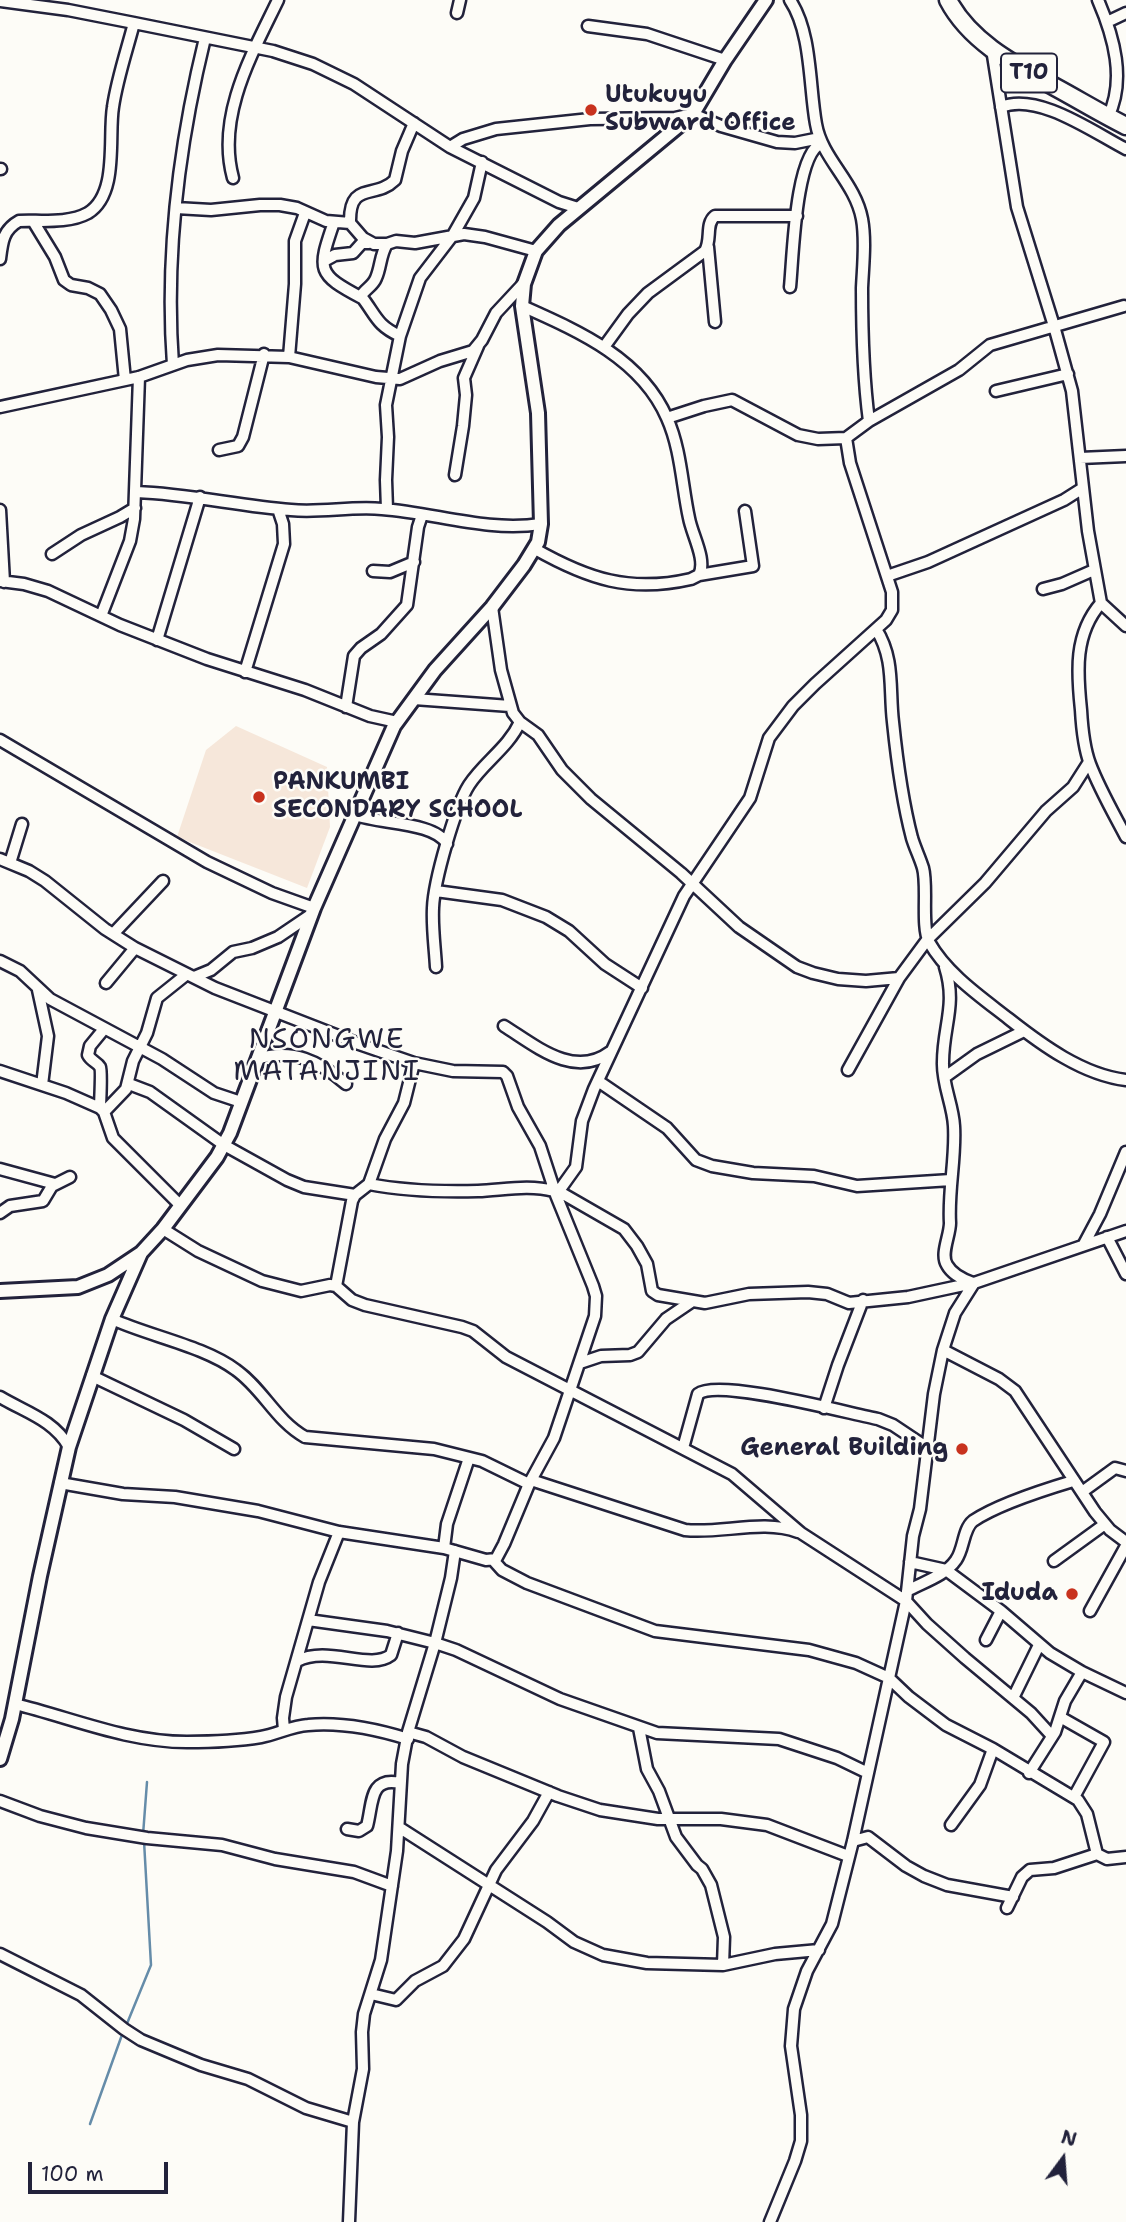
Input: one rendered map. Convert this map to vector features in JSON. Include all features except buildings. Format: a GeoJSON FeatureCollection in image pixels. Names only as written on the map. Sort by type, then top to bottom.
{"type":"FeatureCollection","features":[{"type":"Feature","properties":{"kind":"highway","name":"T10"},"geometry":{"type":"LineString","coordinates":[[948,0],[964,22],[992,50],[1126,126]]}},
{"type":"Feature","properties":{"kind":"street"},"geometry":{"type":"LineString","coordinates":[[233,178],[228,145],[230,125],[246,66],[278,0]]}},
{"type":"Feature","properties":{"kind":"street"},"geometry":{"type":"LineString","coordinates":[[457,13],[460,0]]}},
{"type":"Feature","properties":{"kind":"street"},"geometry":{"type":"LineString","coordinates":[[0,1291],[78,1287],[108,1275],[141,1253],[163,1230],[224,1145],[313,911],[397,722],[435,670],[492,607],[535,549],[540,535],[538,412],[522,306],[524,284],[536,251],[549,234],[578,208],[693,114],[724,60],[766,0]]}},
{"type":"Feature","properties":{"kind":"street"},"geometry":{"type":"LineString","coordinates":[[790,0],[805,43],[821,140],[853,191],[863,226],[862,354],[869,421]]}},
{"type":"Feature","properties":{"kind":"street"},"geometry":{"type":"LineString","coordinates":[[1098,0],[1118,54],[1121,84],[1117,103],[1108,117]]}},
{"type":"Feature","properties":{"kind":"street"},"geometry":{"type":"LineString","coordinates":[[0,1],[70,5],[134,23],[293,57],[354,84],[450,147],[559,202],[578,208]]}},
{"type":"Feature","properties":{"kind":"street"},"geometry":{"type":"LineString","coordinates":[[1107,22],[1126,13]]}},
{"type":"Feature","properties":{"kind":"street"},"geometry":{"type":"LineString","coordinates":[[0,258],[5,232],[19,221],[67,219],[84,215],[95,207],[103,193],[111,164],[113,106],[134,23]]}},
{"type":"Feature","properties":{"kind":"street"},"geometry":{"type":"LineString","coordinates":[[588,26],[647,34],[724,60]]}},
{"type":"Feature","properties":{"kind":"street"},"geometry":{"type":"LineString","coordinates":[[173,365],[172,285],[176,208],[184,148],[205,38]]}},
{"type":"Feature","properties":{"kind":"street"},"geometry":{"type":"LineString","coordinates":[[992,50],[1012,186],[1068,373],[1076,413],[1083,488],[1101,603],[1126,626]]}},
{"type":"Feature","properties":{"kind":"street"},"geometry":{"type":"LineString","coordinates":[[1001,107],[1017,102],[1037,105],[1126,149]]}},
{"type":"Feature","properties":{"kind":"street"},"geometry":{"type":"LineString","coordinates":[[450,147],[463,139],[496,129],[601,118],[675,118],[693,114],[721,126],[777,142],[821,140]]}},
{"type":"Feature","properties":{"kind":"street"},"geometry":{"type":"LineString","coordinates":[[350,223],[351,206],[357,196],[367,191],[382,189],[396,180],[402,151],[414,123]]}},
{"type":"Feature","properties":{"kind":"street"},"geometry":{"type":"LineString","coordinates":[[790,287],[800,188],[808,156],[821,140]]}},
{"type":"Feature","properties":{"kind":"street"},"geometry":{"type":"LineString","coordinates":[[387,509],[386,405],[400,336],[420,278],[453,235],[474,198],[482,162]]}},
{"type":"Feature","properties":{"kind":"street"},"geometry":{"type":"LineString","coordinates":[[176,208],[224,209],[269,204],[296,208],[334,222],[350,223],[369,243]]}},
{"type":"Feature","properties":{"kind":"street"},"geometry":{"type":"LineString","coordinates":[[289,357],[295,284],[295,241],[305,213]]}},
{"type":"Feature","properties":{"kind":"street"},"geometry":{"type":"LineString","coordinates":[[715,322],[708,246],[709,223],[715,216],[797,216]]}},
{"type":"Feature","properties":{"kind":"street"},"geometry":{"type":"LineString","coordinates":[[33,221],[55,257],[64,280],[71,285],[88,288],[100,294],[111,310],[120,329],[125,380]]}},
{"type":"Feature","properties":{"kind":"street"},"geometry":{"type":"LineString","coordinates":[[334,222],[324,261],[326,276],[344,290],[362,298],[370,305],[381,326],[400,336]]}},
{"type":"Feature","properties":{"kind":"street"},"geometry":{"type":"LineString","coordinates":[[324,261],[335,255],[353,253],[362,243],[415,243],[453,235],[485,237],[536,251]]}},
{"type":"Feature","properties":{"kind":"street"},"geometry":{"type":"LineString","coordinates":[[362,298],[363,292],[375,281],[380,258],[387,244]]}},
{"type":"Feature","properties":{"kind":"street"},"geometry":{"type":"LineString","coordinates":[[604,347],[640,301],[696,260],[708,246]]}},
{"type":"Feature","properties":{"kind":"street"},"geometry":{"type":"LineString","coordinates":[[455,475],[466,395],[464,378],[496,313],[524,284]]}},
{"type":"Feature","properties":{"kind":"street"},"geometry":{"type":"LineString","coordinates":[[522,306],[604,347],[628,364],[642,380],[667,418],[681,473],[690,526],[701,560],[699,575]]}},
{"type":"Feature","properties":{"kind":"street"},"geometry":{"type":"LineString","coordinates":[[667,418],[732,400],[798,435],[818,439],[846,438],[869,421],[959,370],[990,345],[1124,306]]}},
{"type":"Feature","properties":{"kind":"street"},"geometry":{"type":"LineString","coordinates":[[0,407],[139,377],[173,365],[218,355],[289,357],[391,380],[406,378],[440,361],[473,351],[478,346]]}},
{"type":"Feature","properties":{"kind":"street"},"geometry":{"type":"LineString","coordinates":[[219,450],[238,446],[243,437],[264,355]]}},
{"type":"Feature","properties":{"kind":"street"},"geometry":{"type":"LineString","coordinates":[[996,391],[1068,373]]}},
{"type":"Feature","properties":{"kind":"street"},"geometry":{"type":"LineString","coordinates":[[101,616],[130,541],[137,492],[139,377]]}},
{"type":"Feature","properties":{"kind":"street"},"geometry":{"type":"LineString","coordinates":[[556,1192],[576,1167],[582,1121],[598,1081],[691,883],[750,798],[766,746],[779,723],[815,684],[876,629],[892,610],[892,592],[850,463],[846,438]]}},
{"type":"Feature","properties":{"kind":"street"},"geometry":{"type":"LineString","coordinates":[[1080,458],[1126,456]]}},
{"type":"Feature","properties":{"kind":"street"},"geometry":{"type":"LineString","coordinates":[[887,576],[928,562],[1083,488]]}},
{"type":"Feature","properties":{"kind":"street"},"geometry":{"type":"LineString","coordinates":[[137,492],[320,512],[387,509],[502,527],[541,524]]}},
{"type":"Feature","properties":{"kind":"street"},"geometry":{"type":"LineString","coordinates":[[157,640],[200,497]]}},
{"type":"Feature","properties":{"kind":"street"},"geometry":{"type":"LineString","coordinates":[[52,554],[81,535],[135,508]]}},
{"type":"Feature","properties":{"kind":"street"},"geometry":{"type":"LineString","coordinates":[[245,672],[284,544],[283,524],[278,509]]}},
{"type":"Feature","properties":{"kind":"street"},"geometry":{"type":"LineString","coordinates":[[0,510],[2,582],[24,584],[48,591],[157,640],[245,672],[305,690],[370,716],[397,722]]}},
{"type":"Feature","properties":{"kind":"street"},"geometry":{"type":"LineString","coordinates":[[535,549],[579,570],[629,584],[664,584],[753,566],[745,511]]}},
{"type":"Feature","properties":{"kind":"street"},"geometry":{"type":"LineString","coordinates":[[346,707],[355,656],[406,608],[422,515]]}},
{"type":"Feature","properties":{"kind":"street"},"geometry":{"type":"LineString","coordinates":[[373,571],[390,572],[414,562]]}},
{"type":"Feature","properties":{"kind":"street"},"geometry":{"type":"LineString","coordinates":[[1043,589],[1094,570]]}},
{"type":"Feature","properties":{"kind":"street"},"geometry":{"type":"LineString","coordinates":[[1101,603],[1090,615],[1081,641],[1077,665],[1083,730],[1089,762],[1123,824],[1126,837]]}},
{"type":"Feature","properties":{"kind":"street"},"geometry":{"type":"LineString","coordinates":[[492,607],[497,649],[510,706],[520,722],[538,735],[562,770],[591,799],[739,927],[797,967],[838,979],[866,981],[899,978]]}},
{"type":"Feature","properties":{"kind":"street"},"geometry":{"type":"LineString","coordinates":[[876,629],[890,660],[891,706],[897,756],[911,835],[923,869],[927,940],[951,971],[1024,1031],[1086,1068],[1112,1079],[1126,1080]]}},
{"type":"Feature","properties":{"kind":"street"},"geometry":{"type":"LineString","coordinates":[[414,699],[510,706]]}},
{"type":"Feature","properties":{"kind":"street"},"geometry":{"type":"LineString","coordinates":[[436,967],[433,913],[436,891],[459,806],[469,785],[506,744],[520,722]]}},
{"type":"Feature","properties":{"kind":"street"},"geometry":{"type":"LineString","coordinates":[[0,740],[207,862],[313,911]]}},
{"type":"Feature","properties":{"kind":"street"},"geometry":{"type":"LineString","coordinates":[[848,1070],[899,978],[927,940],[978,890],[1046,811],[1073,787],[1089,762]]}},
{"type":"Feature","properties":{"kind":"street"},"geometry":{"type":"LineString","coordinates":[[356,815],[428,830],[445,839],[447,844]]}},
{"type":"Feature","properties":{"kind":"street"},"geometry":{"type":"LineString","coordinates":[[22,824],[5,861],[29,871],[60,891],[135,948],[190,976],[276,1012],[414,1063],[453,1071],[497,1070],[505,1074],[518,1107],[540,1146],[568,1228],[596,1296],[595,1317],[554,1438],[530,1482],[502,1550],[493,1560]]}},
{"type":"Feature","properties":{"kind":"street"},"geometry":{"type":"LineString","coordinates":[[113,933],[163,881]]}},
{"type":"Feature","properties":{"kind":"street"},"geometry":{"type":"LineString","coordinates":[[436,891],[502,900],[546,917],[569,931],[605,964],[642,988]]}},
{"type":"Feature","properties":{"kind":"street"},"geometry":{"type":"LineString","coordinates":[[102,1110],[120,1097],[129,1084],[131,1069],[150,1026],[157,998],[190,976],[206,973],[233,952],[252,948],[278,937],[313,911]]}},
{"type":"Feature","properties":{"kind":"street"},"geometry":{"type":"LineString","coordinates":[[106,983],[135,948]]}},
{"type":"Feature","properties":{"kind":"street"},"geometry":{"type":"LineString","coordinates":[[942,959],[950,991],[949,1025],[942,1065],[954,1124],[950,1233],[945,1250],[946,1265],[958,1276],[974,1283]]}},
{"type":"Feature","properties":{"kind":"street"},"geometry":{"type":"LineString","coordinates":[[0,961],[20,971],[50,999],[169,1064],[199,1085],[223,1097],[241,1102]]}},
{"type":"Feature","properties":{"kind":"street"},"geometry":{"type":"LineString","coordinates":[[38,990],[48,1036],[42,1085]]}},
{"type":"Feature","properties":{"kind":"street"},"geometry":{"type":"LineString","coordinates":[[504,1026],[548,1052],[581,1064],[594,1062],[613,1051]]}},
{"type":"Feature","properties":{"kind":"street"},"geometry":{"type":"LineString","coordinates":[[104,1029],[90,1046],[88,1055],[91,1061],[99,1065],[101,1071],[102,1110],[113,1138],[180,1205]]}},
{"type":"Feature","properties":{"kind":"street"},"geometry":{"type":"LineString","coordinates":[[945,1077],[977,1054],[1024,1031]]}},
{"type":"Feature","properties":{"kind":"street"},"geometry":{"type":"LineString","coordinates":[[257,1059],[277,1055],[301,1056],[321,1064],[346,1084]]}},
{"type":"Feature","properties":{"kind":"street"},"geometry":{"type":"LineString","coordinates":[[336,1286],[355,1195],[369,1184],[385,1139],[404,1103],[414,1063]]}},
{"type":"Feature","properties":{"kind":"street"},"geometry":{"type":"LineString","coordinates":[[0,1071],[102,1110]]}},
{"type":"Feature","properties":{"kind":"street"},"geometry":{"type":"LineString","coordinates":[[598,1081],[667,1128],[689,1155],[704,1164],[752,1173],[814,1176],[857,1186],[951,1180]]}},
{"type":"Feature","properties":{"kind":"street"},"geometry":{"type":"LineString","coordinates":[[129,1084],[150,1092],[224,1145],[298,1185],[355,1195]]}},
{"type":"Feature","properties":{"kind":"street"},"geometry":{"type":"LineString","coordinates":[[1084,1244],[1126,1152]]}},
{"type":"Feature","properties":{"kind":"street"},"geometry":{"type":"LineString","coordinates":[[0,1169],[55,1184]]}},
{"type":"Feature","properties":{"kind":"street"},"geometry":{"type":"LineString","coordinates":[[0,1213],[10,1206],[43,1201],[55,1184],[70,1177]]}},
{"type":"Feature","properties":{"kind":"street"},"geometry":{"type":"LineString","coordinates":[[369,1184],[408,1190],[475,1191],[530,1187],[556,1192],[624,1229],[643,1256],[654,1294],[691,1302],[710,1303],[749,1294],[808,1292],[827,1294],[849,1303],[908,1297],[974,1283],[1126,1231]]}},
{"type":"Feature","properties":{"kind":"street"},"geometry":{"type":"LineString","coordinates":[[163,1230],[218,1261],[276,1286],[301,1291],[324,1285],[336,1286],[346,1296],[365,1305],[462,1326],[473,1331],[506,1357],[717,1465],[743,1482],[801,1533],[906,1596],[927,1625],[1031,1713],[1052,1736]]}},
{"type":"Feature","properties":{"kind":"street"},"geometry":{"type":"LineString","coordinates":[[1107,1237],[1126,1274]]}},
{"type":"Feature","properties":{"kind":"street"},"geometry":{"type":"LineString","coordinates":[[0,1759],[15,1703],[69,1447],[112,1319],[141,1253]]}},
{"type":"Feature","properties":{"kind":"street"},"geometry":{"type":"LineString","coordinates":[[770,2222],[801,2141],[792,2022],[800,1988],[832,1924],[853,1841],[906,1596],[913,1536],[920,1509],[926,1447],[943,1350],[955,1313],[974,1283]]}},
{"type":"Feature","properties":{"kind":"street"},"geometry":{"type":"LineString","coordinates":[[824,1408],[863,1300]]}},
{"type":"Feature","properties":{"kind":"street"},"geometry":{"type":"LineString","coordinates":[[580,1363],[596,1356],[630,1355],[638,1352],[673,1312],[691,1302]]}},
{"type":"Feature","properties":{"kind":"street"},"geometry":{"type":"LineString","coordinates":[[112,1319],[197,1351],[235,1369],[251,1383],[273,1410],[306,1437],[412,1446],[469,1458],[530,1482],[685,1530],[773,1528],[801,1533]]}},
{"type":"Feature","properties":{"kind":"street"},"geometry":{"type":"LineString","coordinates":[[943,1350],[999,1379],[1015,1391],[1104,1524],[1126,1544],[1090,1611]]}},
{"type":"Feature","properties":{"kind":"street"},"geometry":{"type":"LineString","coordinates":[[92,1376],[184,1420],[234,1448]]}},
{"type":"Feature","properties":{"kind":"street"},"geometry":{"type":"LineString","coordinates":[[683,1448],[695,1401],[698,1394],[705,1390],[734,1390],[886,1422],[926,1447]]}},
{"type":"Feature","properties":{"kind":"street"},"geometry":{"type":"LineString","coordinates":[[0,1397],[50,1424],[69,1447]]}},
{"type":"Feature","properties":{"kind":"street"},"geometry":{"type":"LineString","coordinates":[[349,2222],[353,2122],[363,2068],[363,2020],[381,1960],[400,1828],[400,1783],[408,1735],[451,1578],[447,1524],[469,1458]]}},
{"type":"Feature","properties":{"kind":"street"},"geometry":{"type":"LineString","coordinates":[[1082,1492],[1116,1467],[1126,1471]]}},
{"type":"Feature","properties":{"kind":"street"},"geometry":{"type":"LineString","coordinates":[[906,1596],[946,1570],[957,1559],[971,1523],[1022,1498],[1073,1481]]}},
{"type":"Feature","properties":{"kind":"street"},"geometry":{"type":"LineString","coordinates":[[60,1483],[114,1492],[175,1497],[258,1511],[340,1532],[449,1549],[479,1559],[493,1560],[502,1570],[527,1583],[655,1631],[827,1653],[856,1663],[889,1678],[946,1725],[993,1749],[1073,1797],[1083,1805],[1087,1814],[1097,1854]]}},
{"type":"Feature","properties":{"kind":"street"},"geometry":{"type":"LineString","coordinates":[[1054,1561],[1104,1524]]}},
{"type":"Feature","properties":{"kind":"street"},"geometry":{"type":"LineString","coordinates":[[284,1730],[284,1707],[308,1620],[319,1582],[340,1532]]}},
{"type":"Feature","properties":{"kind":"street"},"geometry":{"type":"LineString","coordinates":[[910,1562],[946,1570],[1001,1611],[1040,1645],[1082,1672],[1126,1693]]}},
{"type":"Feature","properties":{"kind":"street"},"geometry":{"type":"LineString","coordinates":[[986,1640],[1001,1611]]}},
{"type":"Feature","properties":{"kind":"street"},"geometry":{"type":"LineString","coordinates":[[308,1620],[398,1633],[435,1643],[456,1650],[560,1699],[639,1728],[668,1734],[779,1739],[837,1758],[868,1773]]}},
{"type":"Feature","properties":{"kind":"street"},"geometry":{"type":"LineString","coordinates":[[297,1661],[323,1654],[371,1660],[385,1659],[391,1655],[398,1633]]}},
{"type":"Feature","properties":{"kind":"street"},"geometry":{"type":"LineString","coordinates":[[1013,1698],[1040,1645]]}},
{"type":"Feature","properties":{"kind":"street"},"geometry":{"type":"LineString","coordinates":[[1030,1773],[1052,1736],[1065,1700],[1082,1672]]}},
{"type":"Feature","properties":{"kind":"street"},"geometry":{"type":"LineString","coordinates":[[15,1703],[148,1740],[187,1742],[253,1738],[305,1725],[347,1726],[426,1737],[476,1763],[568,1800],[617,1814],[669,1819],[721,1819],[767,1825],[848,1856]]}},
{"type":"Feature","properties":{"kind":"street"},"geometry":{"type":"LineString","coordinates":[[1059,1717],[1104,1742],[1073,1797]]}},
{"type":"Feature","properties":{"kind":"street"},"geometry":{"type":"LineString","coordinates":[[639,1728],[647,1769],[676,1837],[696,1865],[702,1869],[710,1885],[724,1937],[723,1965]]}},
{"type":"Feature","properties":{"kind":"street"},"geometry":{"type":"LineString","coordinates":[[951,1825],[980,1785],[993,1749]]}},
{"type":"Feature","properties":{"kind":"street"},"geometry":{"type":"LineString","coordinates":[[347,1829],[359,1830],[367,1826],[376,1790],[381,1783],[400,1783]]}},
{"type":"Feature","properties":{"kind":"street"},"geometry":{"type":"LineString","coordinates":[[371,1994],[396,2000],[415,1981],[443,1966],[464,1939],[496,1870],[533,1821],[549,1792]]}},
{"type":"Feature","properties":{"kind":"street"},"geometry":{"type":"LineString","coordinates":[[0,1801],[40,1816],[130,1836],[222,1845],[275,1859],[327,1866],[392,1886]]}},
{"type":"Feature","properties":{"kind":"street"},"geometry":{"type":"LineString","coordinates":[[856,1824],[867,1837],[924,1876],[947,1885],[1013,1897]]}},
{"type":"Feature","properties":{"kind":"street"},"geometry":{"type":"LineString","coordinates":[[400,1828],[574,1942],[603,1955],[648,1963],[723,1965],[775,1954],[819,1950]]}},
{"type":"Feature","properties":{"kind":"street"},"geometry":{"type":"LineString","coordinates":[[853,1841],[867,1837]]}},
{"type":"Feature","properties":{"kind":"street"},"geometry":{"type":"LineString","coordinates":[[1007,1908],[1022,1877],[1030,1870],[1054,1868],[1097,1854],[1107,1859],[1126,1857]]}},
{"type":"Feature","properties":{"kind":"street"},"geometry":{"type":"LineString","coordinates":[[0,1954],[80,1995],[141,2040],[201,2065],[265,2086],[306,2108],[353,2122]]}},
{"type":"Feature","properties":{"kind":"shaded area","name":"PANKUMBI SECONDARY SCHOOL"},"geometry":{"type":"Polygon","coordinates":[[[236,726],[327,767],[330,827],[307,888],[177,837],[206,750],[236,726]]]}},
{"type":"Feature","properties":{"kind":"waterway"},"geometry":{"type":"LineString","coordinates":[[143,1835],[147,1782]]}},
{"type":"Feature","properties":{"kind":"waterway"},"geometry":{"type":"LineString","coordinates":[[126,2026],[151,1965],[144,1841]]}},
{"type":"Feature","properties":{"kind":"waterway"},"geometry":{"type":"LineString","coordinates":[[90,2124],[123,2032]]}},
{"type":"Feature","properties":{"kind":"place","name":"Utukuyu Subward Office"},"geometry":{"type":"Point","coordinates":[591,110]}},
{"type":"Feature","properties":{"kind":"place","name":"PANKUMBI SECONDARY SCHOOL"},"geometry":{"type":"Point","coordinates":[259,797]}},
{"type":"Feature","properties":{"kind":"place","name":"General Building"},"geometry":{"type":"Point","coordinates":[962,1449]}},
{"type":"Feature","properties":{"kind":"place","name":"Iduda"},"geometry":{"type":"Point","coordinates":[1072,1594]}},
{"type":"Feature","properties":{"kind":"district","name":"NSONGWE MATANJINI"},"geometry":{"type":"Point","coordinates":[327,1057]}}]}
